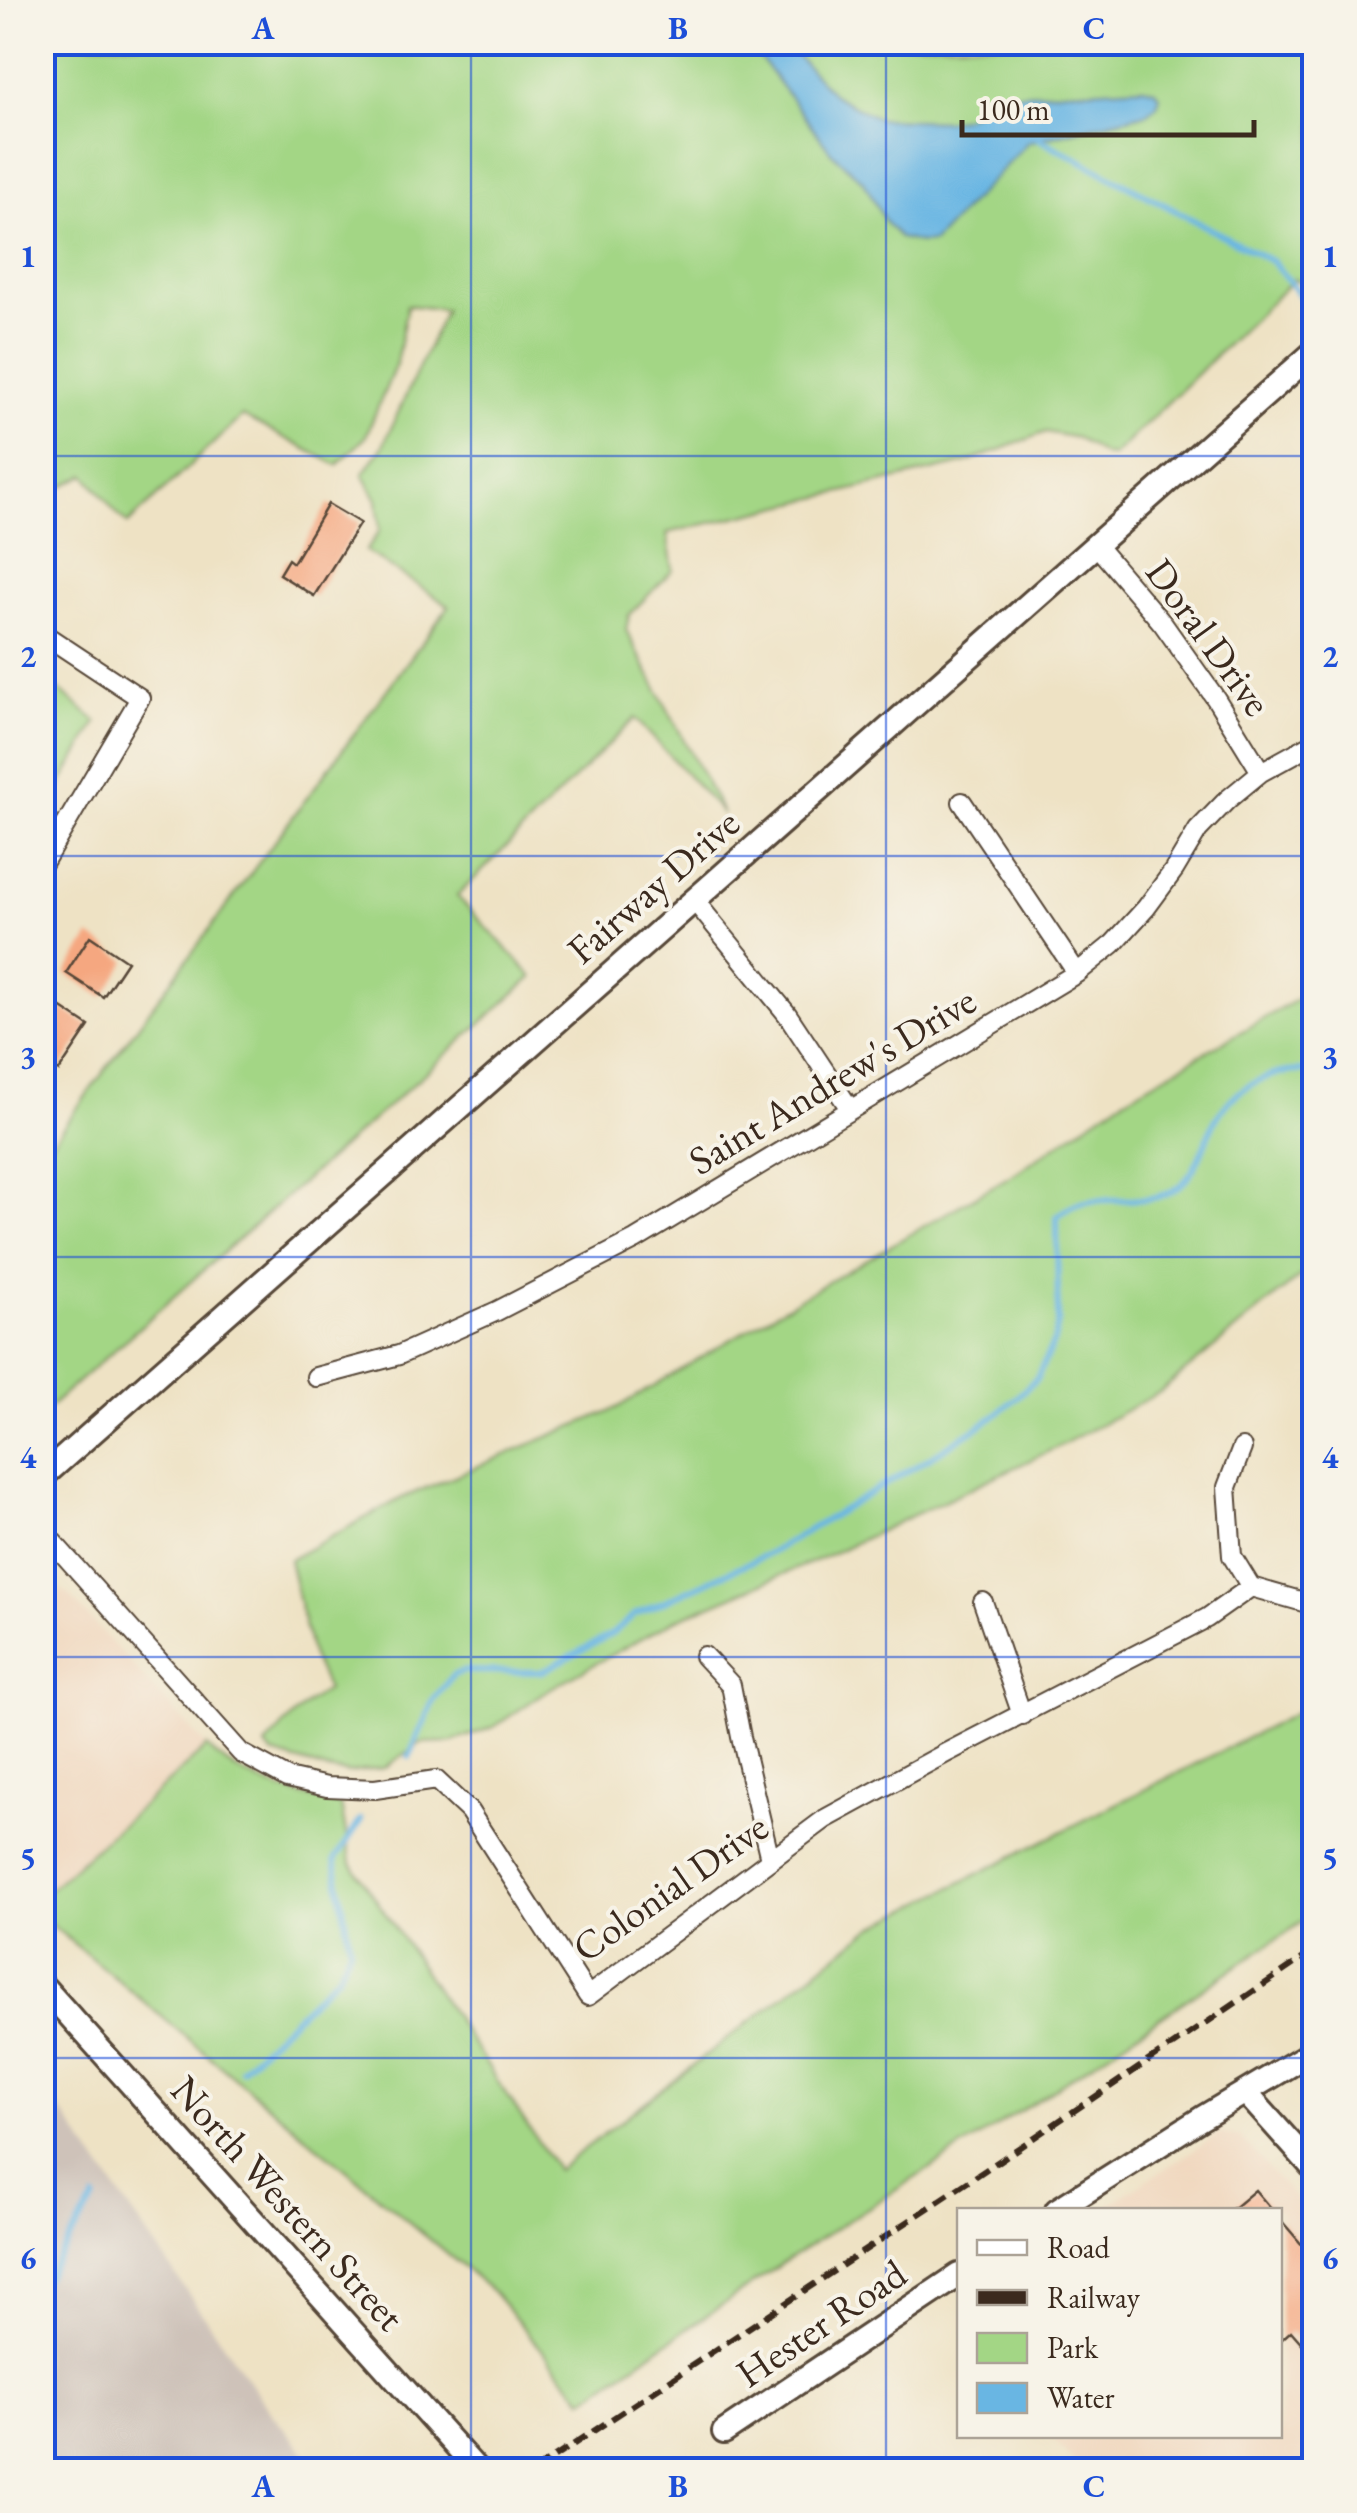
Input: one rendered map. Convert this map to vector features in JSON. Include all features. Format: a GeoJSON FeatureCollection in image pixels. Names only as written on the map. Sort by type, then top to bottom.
{"type":"FeatureCollection","features":[{"type":"Feature","properties":{"kind":"main road","name":"Fairway Drive"},"geometry":{"type":"LineString","coordinates":[[42,1477],[1314,352]]}},
{"type":"Feature","properties":{"kind":"main road","name":"North Western Street"},"geometry":{"type":"LineString","coordinates":[[42,1985],[477,2470]]}},
{"type":"Feature","properties":{"kind":"main road"},"geometry":{"type":"LineString","coordinates":[[1061,2208],[1314,2051]]}},
{"type":"Feature","properties":{"kind":"main road"},"geometry":{"type":"LineString","coordinates":[[1246,2093],[1314,2169]]}},
{"type":"Feature","properties":{"kind":"main road","name":"Hester Road"},"geometry":{"type":"LineString","coordinates":[[724,2432],[957,2277]]}},
{"type":"Feature","properties":{"kind":"street","name":"Doral Drive"},"geometry":{"type":"LineString","coordinates":[[1096,545],[1163,624],[1216,698],[1261,772]]}},
{"type":"Feature","properties":{"kind":"street"},"geometry":{"type":"LineString","coordinates":[[42,633],[140,698],[42,865]]}},
{"type":"Feature","properties":{"kind":"street","name":"Saint Andrew's Drive"},"geometry":{"type":"LineString","coordinates":[[316,1378],[399,1354],[497,1311],[635,1240],[1077,973],[1113,944],[1146,908],[1198,830],[1226,800],[1261,772],[1314,743]]}},
{"type":"Feature","properties":{"kind":"street"},"geometry":{"type":"LineString","coordinates":[[962,802],[1077,973]]}},
{"type":"Feature","properties":{"kind":"street"},"geometry":{"type":"LineString","coordinates":[[694,900],[788,1014],[850,1110]]}},
{"type":"Feature","properties":{"kind":"street"},"geometry":{"type":"LineString","coordinates":[[1242,1448],[1226,1487],[1232,1556],[1251,1588],[1314,1605]]}},
{"type":"Feature","properties":{"kind":"street","name":"Colonial Drive"},"geometry":{"type":"LineString","coordinates":[[42,1530],[241,1752],[287,1778],[327,1787],[375,1789],[436,1780],[469,1811],[588,1996],[825,1819],[1207,1618],[1251,1588]]}},
{"type":"Feature","properties":{"kind":"street"},"geometry":{"type":"LineString","coordinates":[[983,1602],[1022,1714]]}},
{"type":"Feature","properties":{"kind":"street"},"geometry":{"type":"LineString","coordinates":[[704,1656],[731,1685],[770,1859]]}},
{"type":"Feature","properties":{"kind":"shaded area"},"geometry":{"type":"Polygon","coordinates":[[[42,1575],[69,1596],[207,1747],[43,1895],[42,1575]]]}},
{"type":"Feature","properties":{"kind":"shaded area"},"geometry":{"type":"Polygon","coordinates":[[[43,2084],[269,2410],[319,2470],[43,2470],[43,2084]]]}},
{"type":"Feature","properties":{"kind":"shaded area"},"geometry":{"type":"Polygon","coordinates":[[[1220,2133],[1241,2138],[1314,2219],[1314,2470],[1081,2470],[1053,2438],[1282,2438],[1282,2208],[1104,2208],[1220,2133]]]}},
{"type":"Feature","properties":{"kind":"green space"},"geometry":{"type":"Polygon","coordinates":[[[56,43],[1314,43],[1314,276],[1306,283],[1294,279],[1113,456],[1104,455],[1077,438],[1046,432],[966,463],[667,533],[673,570],[629,615],[626,630],[723,814],[635,718],[457,896],[533,977],[43,1413],[43,1154],[449,606],[366,551],[380,530],[377,500],[363,474],[382,448],[445,310],[407,305],[396,364],[365,438],[337,465],[242,416],[128,524],[86,475],[43,495],[42,115],[47,115],[56,43]]]}},
{"type":"Feature","properties":{"kind":"green space"},"geometry":{"type":"Polygon","coordinates":[[[43,676],[97,722],[43,815],[43,676]]]}},
{"type":"Feature","properties":{"kind":"green space"},"geometry":{"type":"Polygon","coordinates":[[[1314,918],[1314,1265],[1160,1392],[1058,1447],[831,1554],[675,1620],[551,1688],[494,1727],[452,1742],[421,1743],[384,1768],[348,1773],[272,1754],[266,1746],[302,1708],[327,1690],[311,1654],[289,1560],[402,1498],[617,1408],[1017,1172],[1117,1103],[1301,997],[1305,946],[1314,918]]]}},
{"type":"Feature","properties":{"kind":"green space"},"geometry":{"type":"Polygon","coordinates":[[[1314,1704],[1314,1914],[1036,2101],[808,2246],[584,2399],[492,2291],[43,1918],[43,1895],[207,1747],[252,1778],[341,1805],[351,1862],[557,2170],[873,1927],[1314,1704]]]}},
{"type":"Feature","properties":{"kind":"water"},"geometry":{"type":"Polygon","coordinates":[[[749,43],[785,43],[835,96],[879,119],[946,121],[965,117],[1004,94],[1144,87],[1160,95],[1157,105],[1147,113],[1028,142],[933,242],[920,243],[900,238],[886,223],[864,182],[831,152],[749,43]]]}},
{"type":"Feature","properties":{"kind":"building"},"geometry":{"type":"Polygon","coordinates":[[[328,504],[360,523],[314,596],[279,574],[288,559],[293,563],[328,504]]]}},
{"type":"Feature","properties":{"kind":"building"},"geometry":{"type":"Polygon","coordinates":[[[90,936],[127,961],[103,997],[66,973],[90,936]]]}},
{"type":"Feature","properties":{"kind":"building"},"geometry":{"type":"Polygon","coordinates":[[[42,995],[89,1026],[59,1071],[42,1060],[42,995]]]}},
{"type":"Feature","properties":{"kind":"building"},"geometry":{"type":"Polygon","coordinates":[[[1255,2190],[1270,2208],[1233,2208],[1255,2190]]]}},
{"type":"Feature","properties":{"kind":"building"},"geometry":{"type":"Polygon","coordinates":[[[1282,2221],[1314,2259],[1314,2338],[1305,2347],[1291,2331],[1282,2339],[1282,2221]]]}},
{"type":"Feature","properties":{"kind":"waterway"},"geometry":{"type":"LineString","coordinates":[[1032,135],[1273,262],[1306,303]]}},
{"type":"Feature","properties":{"kind":"waterway"},"geometry":{"type":"LineString","coordinates":[[409,1757],[434,1699],[453,1675],[466,1671],[541,1672],[612,1634],[634,1615],[772,1552],[992,1418],[1037,1378],[1054,1341],[1058,1322],[1057,1216],[1090,1201],[1154,1198],[1177,1188],[1191,1174],[1215,1121],[1233,1097],[1271,1076],[1314,1072]]}},
{"type":"Feature","properties":{"kind":"waterway"},"geometry":{"type":"LineString","coordinates":[[241,2069],[338,1975],[350,1948],[335,1860],[361,1820]]}},
{"type":"Feature","properties":{"kind":"waterway"},"geometry":{"type":"LineString","coordinates":[[42,2283],[95,2199]]}},
{"type":"Feature","properties":{"kind":"railway"},"geometry":{"type":"LineString","coordinates":[[535,2470],[1314,1951]]}}]}
